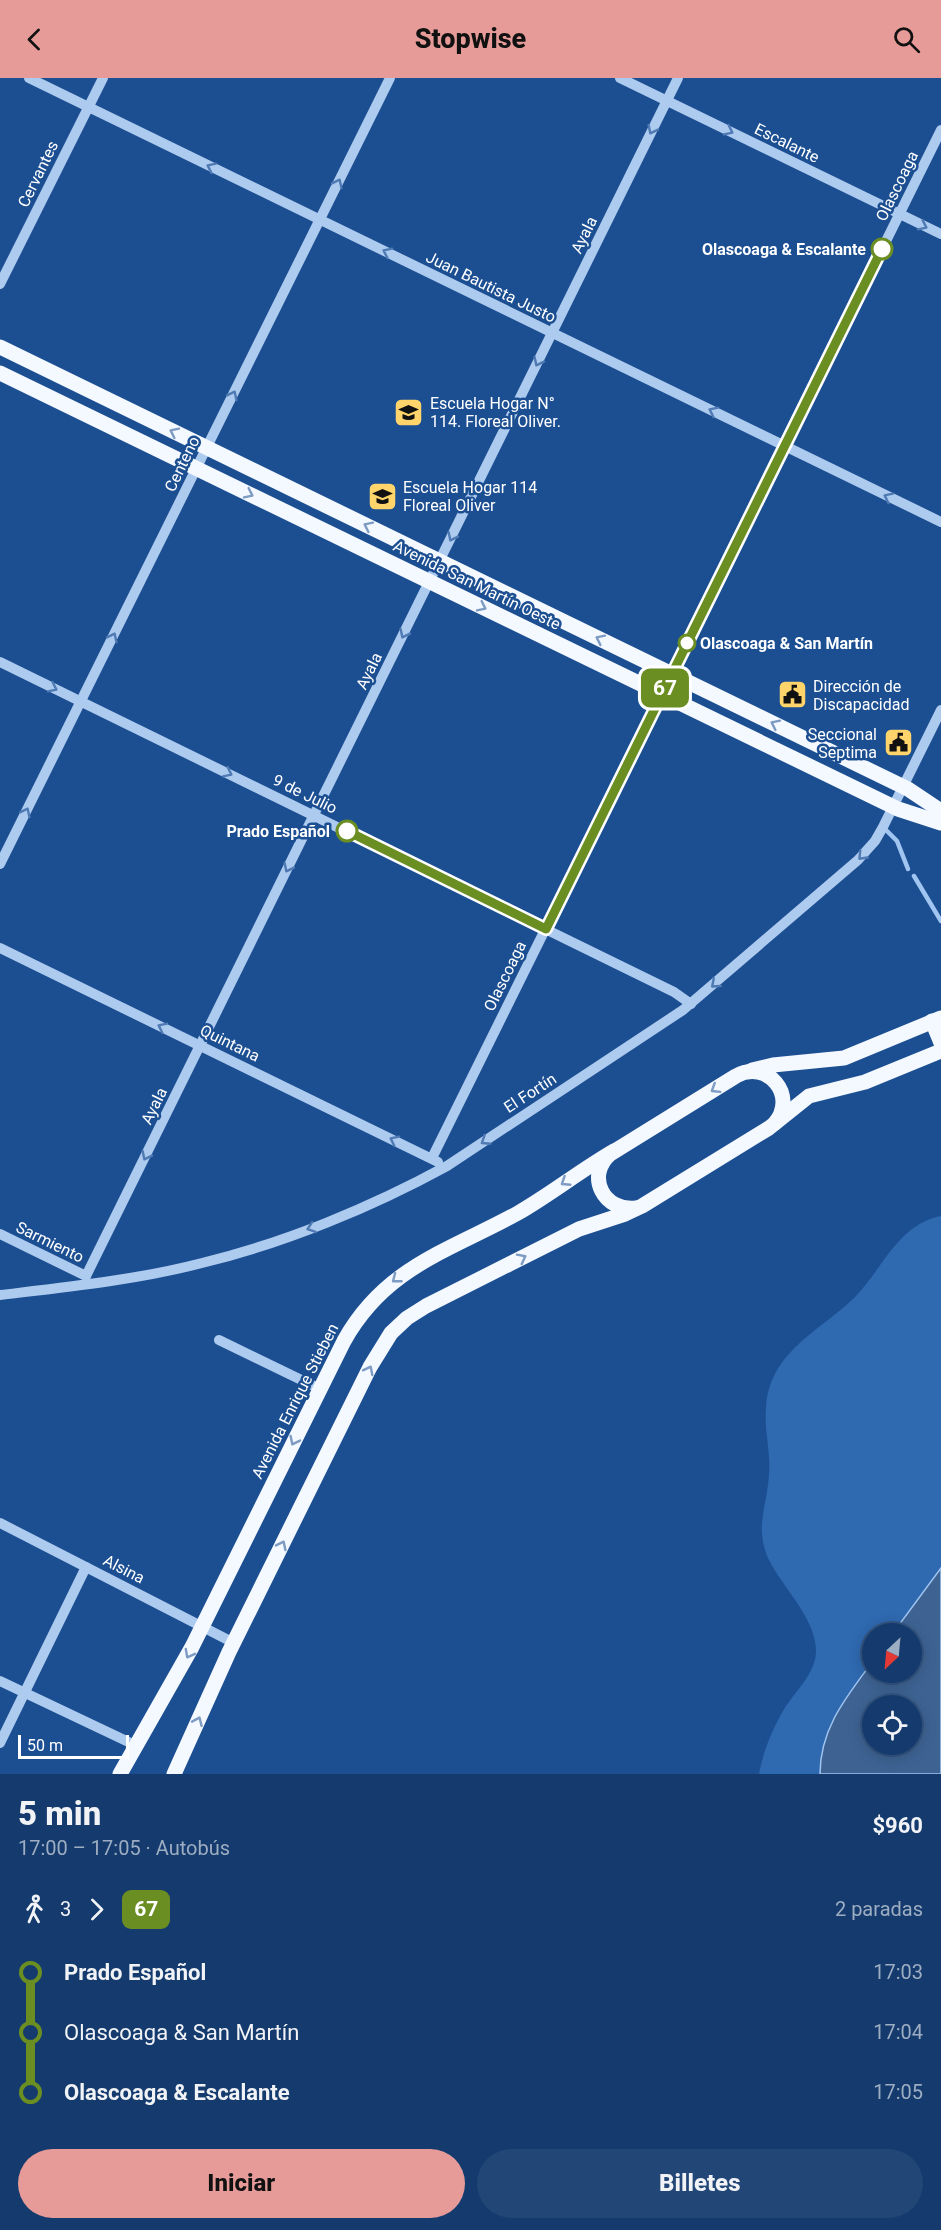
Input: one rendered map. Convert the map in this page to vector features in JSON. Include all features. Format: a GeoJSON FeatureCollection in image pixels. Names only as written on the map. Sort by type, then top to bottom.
{"type":"FeatureCollection","features":[{"type":"Feature","properties":{"kind":"main road","name":"Avenida San Martín Oeste"},"geometry":{"type":"LineString","coordinates":[[0,347],[903,786],[941,811]]}},
{"type":"Feature","properties":{"kind":"main road","name":"Avenida San Martín Oeste"},"geometry":{"type":"LineString","coordinates":[[0,373],[893,807],[941,823]]}},
{"type":"Feature","properties":{"kind":"main road"},"geometry":{"type":"LineString","coordinates":[[937,1020],[941,1043]]}},
{"type":"Feature","properties":{"kind":"main road","name":"Avenida Enrique Stieben"},"geometry":{"type":"LineString","coordinates":[[120,1774],[203,1627],[357,1319],[395,1279],[417,1264],[518,1212],[744,1072],[772,1065],[844,1058],[937,1020]]}},
{"type":"Feature","properties":{"kind":"main road"},"geometry":{"type":"LineString","coordinates":[[769,1128],[809,1096],[865,1083],[941,1051]]}},
{"type":"Feature","properties":{"kind":"main road"},"geometry":{"type":"LineString","coordinates":[[174,1774],[234,1643],[370,1367],[391,1333],[407,1318],[426,1306],[579,1229],[642,1206],[769,1128],[777,1122],[782,1113],[784,1099],[781,1090],[772,1078],[764,1073],[744,1072]]}},
{"type":"Feature","properties":{"kind":"main road","name":"Avenida Enrique Stieben"},"geometry":{"type":"LineString","coordinates":[[614,1151],[603,1161],[599,1171],[598,1181],[601,1192],[607,1200],[621,1208],[632,1209],[642,1206]]}},
{"type":"Feature","properties":{"kind":"street","name":"Juan Bautista Justo"},"geometry":{"type":"LineString","coordinates":[[29,78],[941,522]]}},
{"type":"Feature","properties":{"kind":"street","name":"Cervantes"},"geometry":{"type":"LineString","coordinates":[[0,284],[103,78]]}},
{"type":"Feature","properties":{"kind":"street","name":"Centeno"},"geometry":{"type":"LineString","coordinates":[[0,864],[390,78]]}},
{"type":"Feature","properties":{"kind":"street","name":"Escalante"},"geometry":{"type":"LineString","coordinates":[[620,78],[941,234]]}},
{"type":"Feature","properties":{"kind":"street","name":"Ayala"},"geometry":{"type":"LineString","coordinates":[[87,1281],[678,78]]}},
{"type":"Feature","properties":{"kind":"street","name":"Olascoaga"},"geometry":{"type":"LineString","coordinates":[[432,1158],[941,130]]}},
{"type":"Feature","properties":{"kind":"street","name":"9 de Julio"},"geometry":{"type":"LineString","coordinates":[[0,662],[674,992],[691,1004]]}},
{"type":"Feature","properties":{"kind":"street","name":"El Fortín"},"geometry":{"type":"LineString","coordinates":[[0,1295],[202,1263],[346,1215],[447,1166],[691,1004],[858,860],[875,841],[941,710]]}},
{"type":"Feature","properties":{"kind":"street","name":"Quintana"},"geometry":{"type":"LineString","coordinates":[[0,948],[447,1166]]}},
{"type":"Feature","properties":{"kind":"street","name":"Sarmiento"},"geometry":{"type":"LineString","coordinates":[[0,1234],[87,1281]]}},
{"type":"Feature","properties":{"kind":"street"},"geometry":{"type":"LineString","coordinates":[[219,1340],[320,1389]]}},
{"type":"Feature","properties":{"kind":"street","name":"Alsina"},"geometry":{"type":"LineString","coordinates":[[0,1522],[234,1643]]}},
{"type":"Feature","properties":{"kind":"street"},"geometry":{"type":"LineString","coordinates":[[0,1743],[86,1567]]}},
{"type":"Feature","properties":{"kind":"street"},"geometry":{"type":"LineString","coordinates":[[0,1681],[136,1746]]}},
{"type":"Feature","properties":{"kind":"shaded area"},"geometry":{"type":"Polygon","coordinates":[[[941,1216],[941,1568],[900,1623],[862,1623],[862,1676],[846,1698],[822,1750],[820,1774],[759,1774],[765,1749],[775,1726],[808,1676],[816,1652],[811,1628],[769,1560],[762,1538],[769,1475],[766,1408],[769,1389],[776,1372],[798,1344],[854,1298],[902,1238],[913,1228],[941,1216]]]}},
{"type":"Feature","properties":{"kind":"shaded area"},"geometry":{"type":"Polygon","coordinates":[[[941,1568],[941,1774],[820,1774],[821,1757],[830,1727],[862,1676],[862,1683],[922,1683],[922,1623],[900,1623],[941,1568]]]}},
{"type":"Feature","properties":{"kind":"waterway"},"geometry":{"type":"LineString","coordinates":[[883,827],[897,841],[908,869]]}},
{"type":"Feature","properties":{"kind":"waterway"},"geometry":{"type":"LineString","coordinates":[[914,876],[941,921]]}},
{"type":"Feature","properties":{"kind":"bus line","name":"67"},"geometry":{"type":"LineString","coordinates":[[347,831],[546,929],[882,249]]}},
{"type":"Feature","properties":{"kind":"place","name":"Olascoaga & Escalante"},"geometry":{"type":"Point","coordinates":[882,249]}},
{"type":"Feature","properties":{"kind":"place","name":"Escuela Hogar N° 114. Floreal Oliver."},"geometry":{"type":"Point","coordinates":[409,412]}},
{"type":"Feature","properties":{"kind":"place","name":"Escuela Hogar 114 Floreal Oliver"},"geometry":{"type":"Point","coordinates":[382,496]}},
{"type":"Feature","properties":{"kind":"place","name":"Olascoaga & San Martín"},"geometry":{"type":"Point","coordinates":[687,643]}},
{"type":"Feature","properties":{"kind":"place","name":"Dirección de Discapacidad"},"geometry":{"type":"Point","coordinates":[792,695]}},
{"type":"Feature","properties":{"kind":"place","name":"Seccional Septima"},"geometry":{"type":"Point","coordinates":[898,743]}},
{"type":"Feature","properties":{"kind":"place","name":"Prado Español"},"geometry":{"type":"Point","coordinates":[347,831]}}]}
